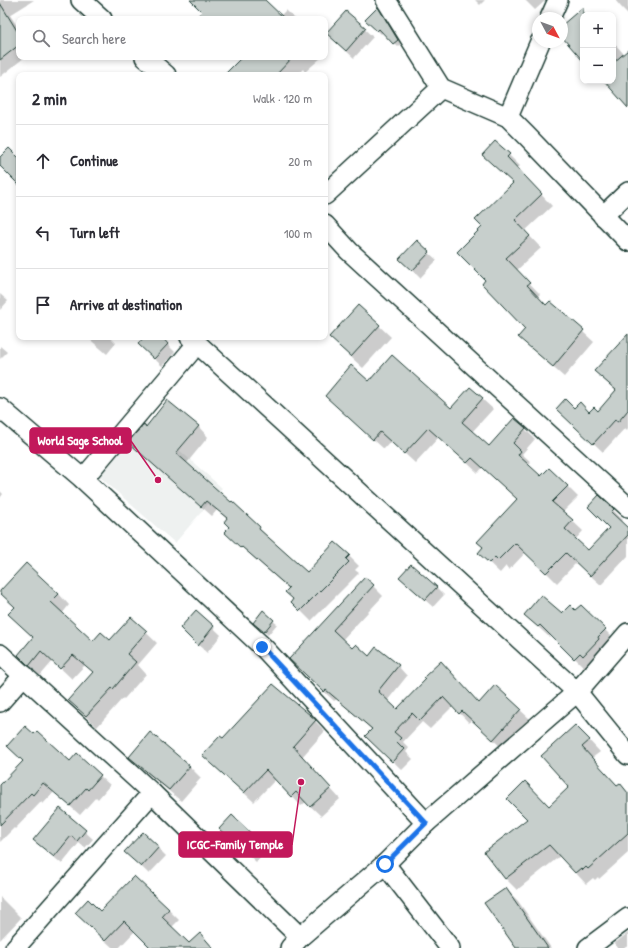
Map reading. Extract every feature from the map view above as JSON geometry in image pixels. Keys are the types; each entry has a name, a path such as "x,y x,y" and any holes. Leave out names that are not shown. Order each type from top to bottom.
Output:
{"street":[{"path":"81,0 99,16"},
{"path":"386,0 441,88 508,117 628,241"},
{"path":"553,12 558,0"},
{"path":"508,117 537,48"},
{"path":"148,60 162,72"},
{"path":"328,192 441,88"},
{"path":"603,216 628,192"},
{"path":"328,228 354,256 628,506"},
{"path":"83,479 194,340 576,692 628,755"},
{"path":"0,408 83,479 262,647 426,823"},
{"path":"0,654 152,793 295,943 385,864 426,823 576,692 628,634"},
{"path":"0,702 24,675"},
{"path":"15,948 152,793"},
{"path":"385,864 450,948"},
{"path":"588,948 628,918"}],"shaded area":[{"path":"142,417 222,488 175,543 94,472"}],"building":[{"path":"190,0 265,0 282,16 197,16 202,12"},
{"path":"0,3 16,29 16,47 0,60"},
{"path":"378,7 398,40 393,44 379,29 377,31 365,20"},
{"path":"583,7 583,12 580,12 580,58 568,44 568,20"},
{"path":"346,11 366,28 346,51 328,35 328,31"},
{"path":"628,50 628,108 607,84 616,84 616,60"},
{"path":"239,60 290,60 279,72 227,72"},
{"path":"495,141 510,154 507,157 542,194 515,220 530,236 506,258 530,283 527,285 546,305 550,301 584,330 553,367 518,337 525,329 482,284 485,280 457,252 482,227 475,220 513,183 482,155"},
{"path":"9,148 16,155 16,182 0,166 0,157"},
{"path":"417,240 430,252 412,271 399,259"},
{"path":"358,305 380,325 351,357 329,337"},
{"path":"628,334 628,410 618,422 615,420 593,444 556,409 565,399 574,408 580,402 589,412 594,407 598,411 616,390 594,371"},
{"path":"141,340 165,340 168,344 154,359 138,344"},
{"path":"392,355 451,408 470,387 483,398 462,422 489,446 514,418 526,428 513,443 521,451 518,455 541,476 549,468 568,486 552,502 573,520 565,529 588,550 609,528 588,507 599,495 614,509 611,512 628,528 628,535 590,576 566,553 546,573 515,543 498,560 495,557 489,563 478,553 483,547 477,542 517,499 472,458 467,463 428,428 404,454 380,432 373,440 325,396 351,365 369,381"},
{"path":"167,400 199,426 176,453 231,502 232,501 260,527 259,529 307,572 335,542 350,555 346,559 349,562 300,611 291,602 293,599 285,592 289,588 224,532 229,527 224,522 227,518 206,501 201,507 128,442 144,424 146,427"},
{"path":"26,563 59,594 51,602 93,641 101,632 110,640 131,617 147,631 127,654 136,662 113,689 112,688 86,716 68,700 93,672 73,655 60,669 41,651 29,666 18,655 33,637 8,614 15,607 0,593 0,591"},
{"path":"411,564 437,587 425,600 399,577"},
{"path":"365,577 374,585 333,630 352,648 356,644 369,656 376,647 399,665 378,691 397,709 426,679 424,677 441,661 479,703 495,685 521,709 493,740 462,711 459,714 443,697 420,721 412,713 394,732 401,738 397,742 404,749 392,762 365,736 372,729 326,690 324,692 289,659"},
{"path":"541,595 562,613 570,605 575,610 581,605 606,629 583,656 580,653 574,659 540,625 538,627 524,615"},
{"path":"196,610 214,626 198,646 180,628"},
{"path":"263,610 274,620 264,632 253,623"},
{"path":"273,684 316,720 293,746 331,788 310,807 296,792 291,797 266,770 244,793 202,755 220,736 223,738"},
{"path":"575,725 590,740 582,747 617,785 620,783 628,793 628,833 588,869 586,867 583,870 581,868 575,873 549,845 505,879 484,852 527,819 507,799 525,781 549,806 569,787 541,756"},
{"path":"25,726 34,734 37,731 70,761 77,753 101,775 88,790 86,788 70,806 43,783 33,795 31,793 0,825 0,785 23,761 7,746"},
{"path":"150,732 190,766 169,790 129,757"},
{"path":"60,808 86,830 77,841 71,836 54,857 33,840"},
{"path":"232,815 260,842 247,855 219,829"},
{"path":"143,832 159,847 141,867 124,852"},
{"path":"134,876 169,909 162,917 189,943 200,933 213,948 151,948 124,921 105,941 75,913 88,899 100,911"},
{"path":"506,888 548,948 516,948 484,903"}],"place":[{"name":"World Sage School","path":"158,480"},
{"name":"ICGC-Family Temple","path":"301,782"}],"route":[{"path":"262,647 426,823 385,864"}]}
